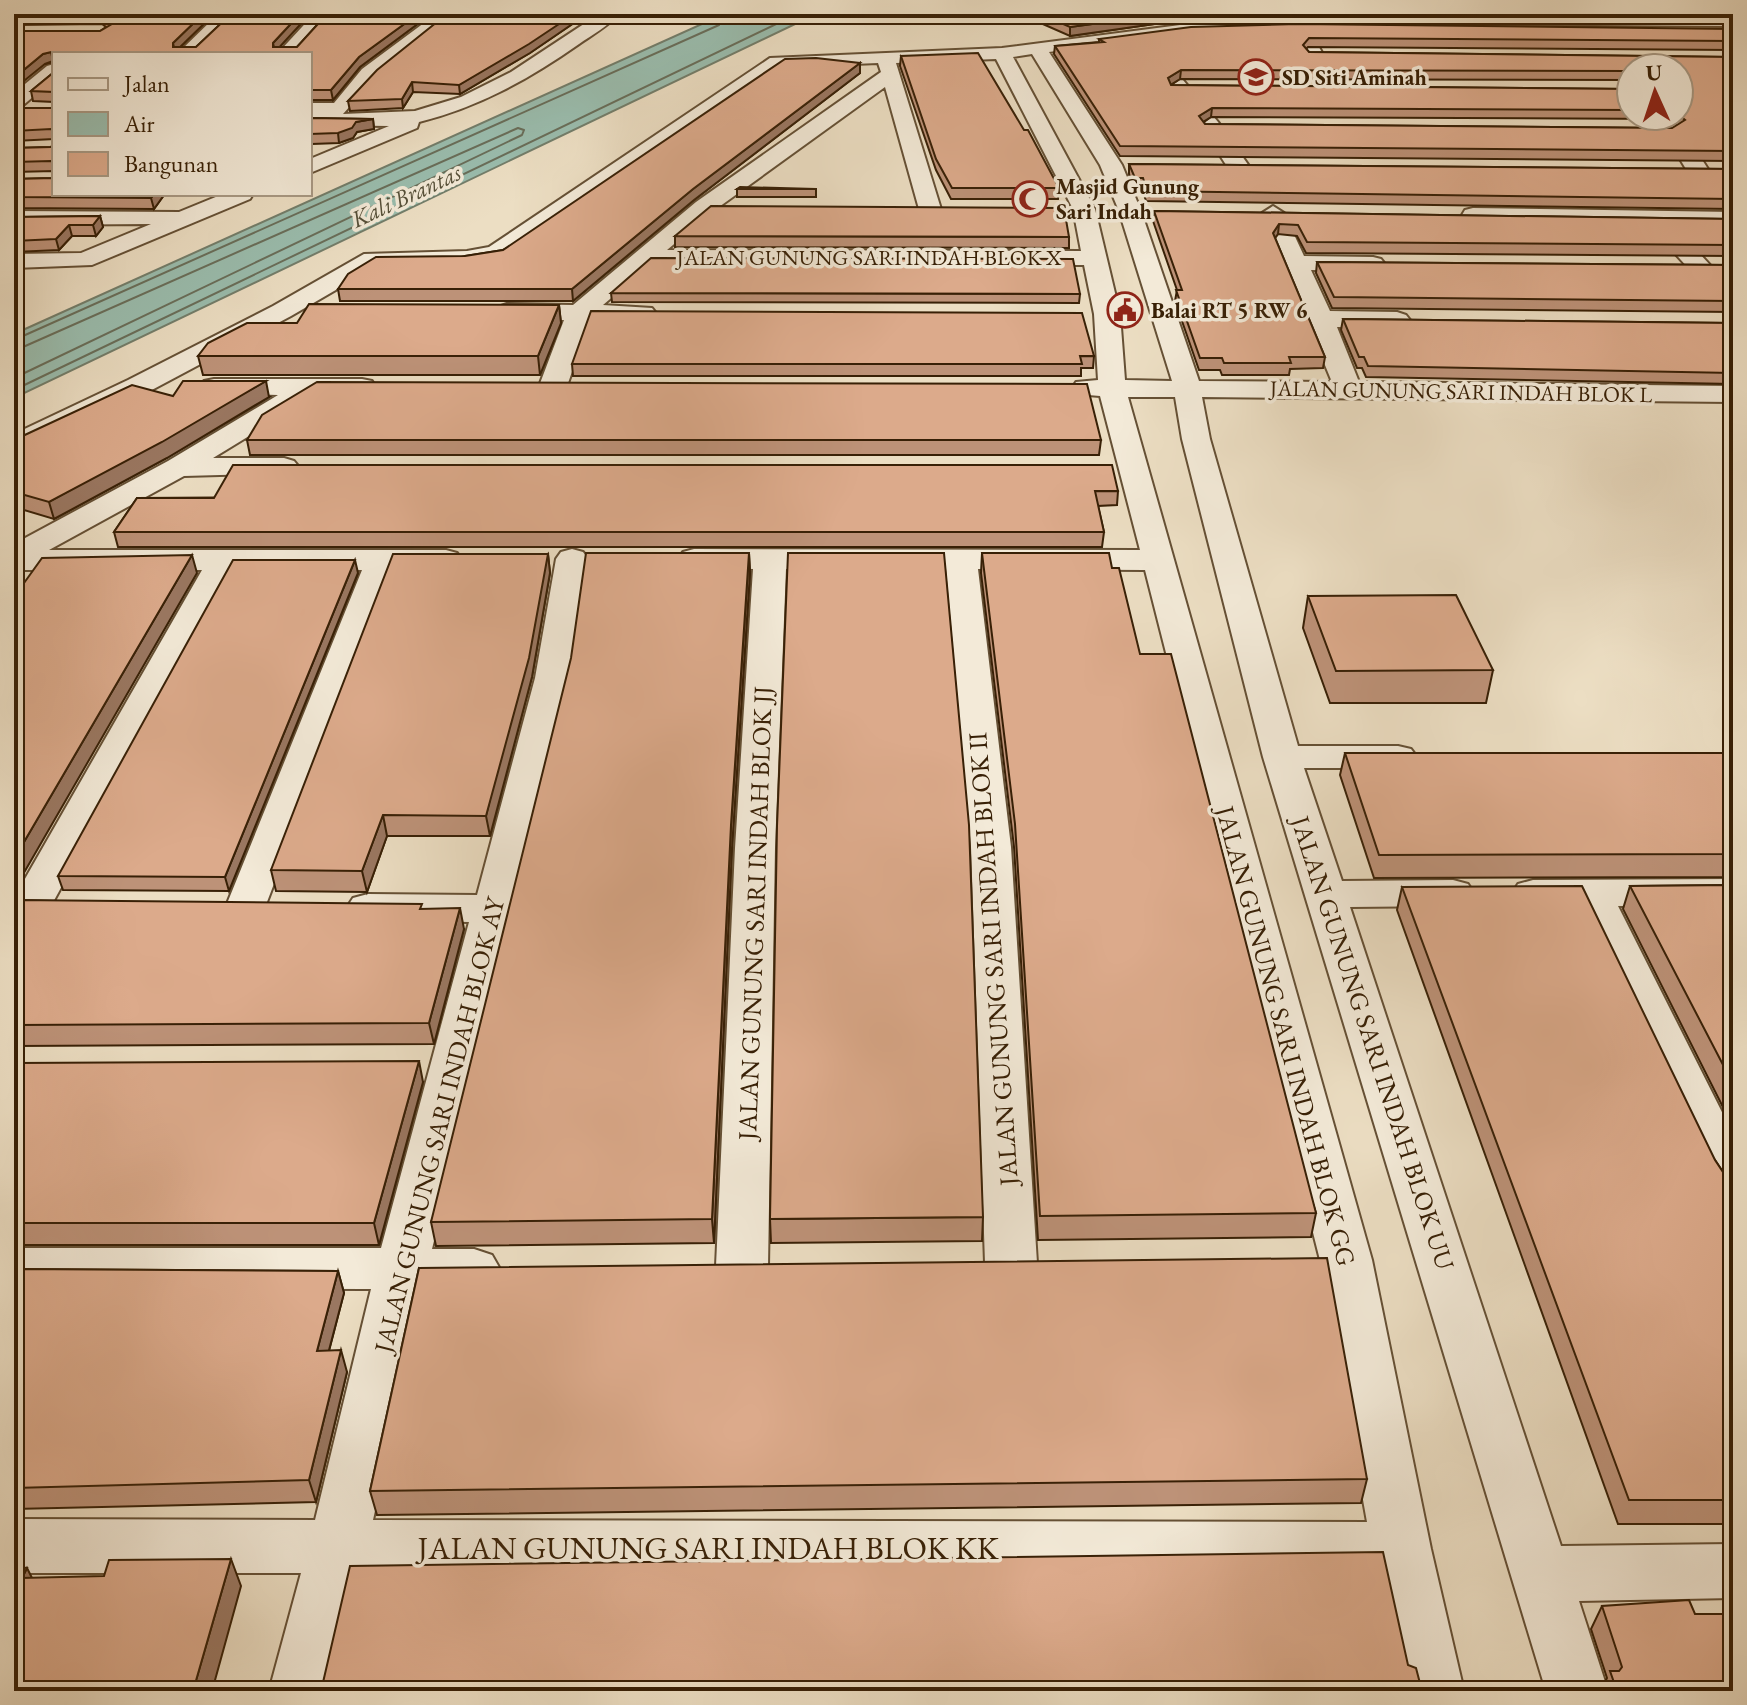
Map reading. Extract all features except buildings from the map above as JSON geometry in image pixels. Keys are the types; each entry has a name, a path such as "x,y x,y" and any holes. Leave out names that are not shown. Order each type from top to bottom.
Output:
{"street":[{"path":"188,52 228,14"},
{"path":"288,52 323,14"},
{"path":"326,115 369,73 447,14"},
{"path":"326,115 414,117 501,86 530,70 610,14"},
{"path":"14,445 138,386 282,311 374,258 467,258 496,253 775,63 783,61 889,66 1136,35 1185,19 1391,16 1672,18 1729,29"},
{"path":"1289,18 1729,29"},
{"path":"1289,18 1322,54 1332,87"},
{"path":"1136,35 1246,166 1207,166"},
{"name":"JALAN GUNUNG SARI INDAH BLOK UU","path":"1038,49 1119,165 1138,212 1189,389 1196,439 1282,757 1577,1691"},
{"name":"JALAN GUNUNG SARI INDAH BLOK GG","path":"1002,53 1084,209 1107,314 1116,467 1158,560 1322,1260 1401,1549 1433,1691"},
{"path":"14,103 37,84 50,63"},
{"path":"553,386 580,312 704,207 889,66"},
{"path":"889,66 938,209 900,208"},
{"path":"14,84 37,84"},
{"path":"1180,88 1211,88"},
{"path":"312,166 405,128 414,117"},
{"path":"1211,126 1243,126"},
{"path":"1669,132 1697,169"},
{"path":"312,146 366,145"},
{"path":"1667,169 1721,170"},
{"path":"14,286 237,196"},
{"path":"1635,198 1710,266 1668,266"},
{"path":"704,207 749,207"},
{"path":"1053,209 1084,209"},
{"path":"1305,213 1266,213 1295,263 1348,388"},
{"path":"1448,215 1733,219"},
{"path":"14,218 187,216"},
{"name":"JALAN GUNUNG SARI INDAH BLOK X","path":"643,257 1094,258"},
{"path":"14,261 84,260"},
{"path":"1295,263 1404,264"},
{"path":"282,311 329,311"},
{"path":"486,312 660,313"},
{"path":"1075,314 1107,314"},
{"path":"1321,319 1416,320"},
{"path":"138,386 388,387"},
{"path":"523,386 585,386"},
{"path":"14,559 312,387"},
{"name":"JALAN GUNUNG SARI INDAH BLOK L","path":"1064,388 1348,388 1733,394"},
{"path":"178,467 317,467"},
{"path":"14,559 222,562 477,559"},
{"name":"JALAN GUNUNG SARI INDAH BLOK AY","path":"300,1691 337,1549 401,1270 433,1064 492,909 553,678 572,559"},
{"path":"663,559 1158,560"},
{"name":"JALAN GUNUNG SARI INDAH BLOK JJ","path":"742,1266 755,848 770,559"},
{"path":"382,560 231,906 492,909"},
{"name":"JALAN GUNUNG SARI INDAH BLOK II","path":"961,561 991,847 1011,1263"},
{"path":"22,906 222,562"},
{"path":"1282,757 1438,757"},
{"path":"1591,892 1733,1183"},
{"path":"1327,894 1733,892"},
{"path":"22,906 76,906"},
{"path":"14,1268 525,1268"},
{"name":"JALAN GUNUNG SARI INDAH BLOK KK","path":"14,1546 1401,1549"},
{"path":"1541,1574 1733,1571"}],"water":[{"name":"Kali Brantas","path":"724,14 816,14 14,398 14,334"}],"place":[{"name":"SD Siti Aminah","path":"1256,77"},
{"name":"Masjid Gunung Sari Indah","path":"1030,199"},
{"name":"Balai RT 5 RW 6","path":"1125,310"}]}
